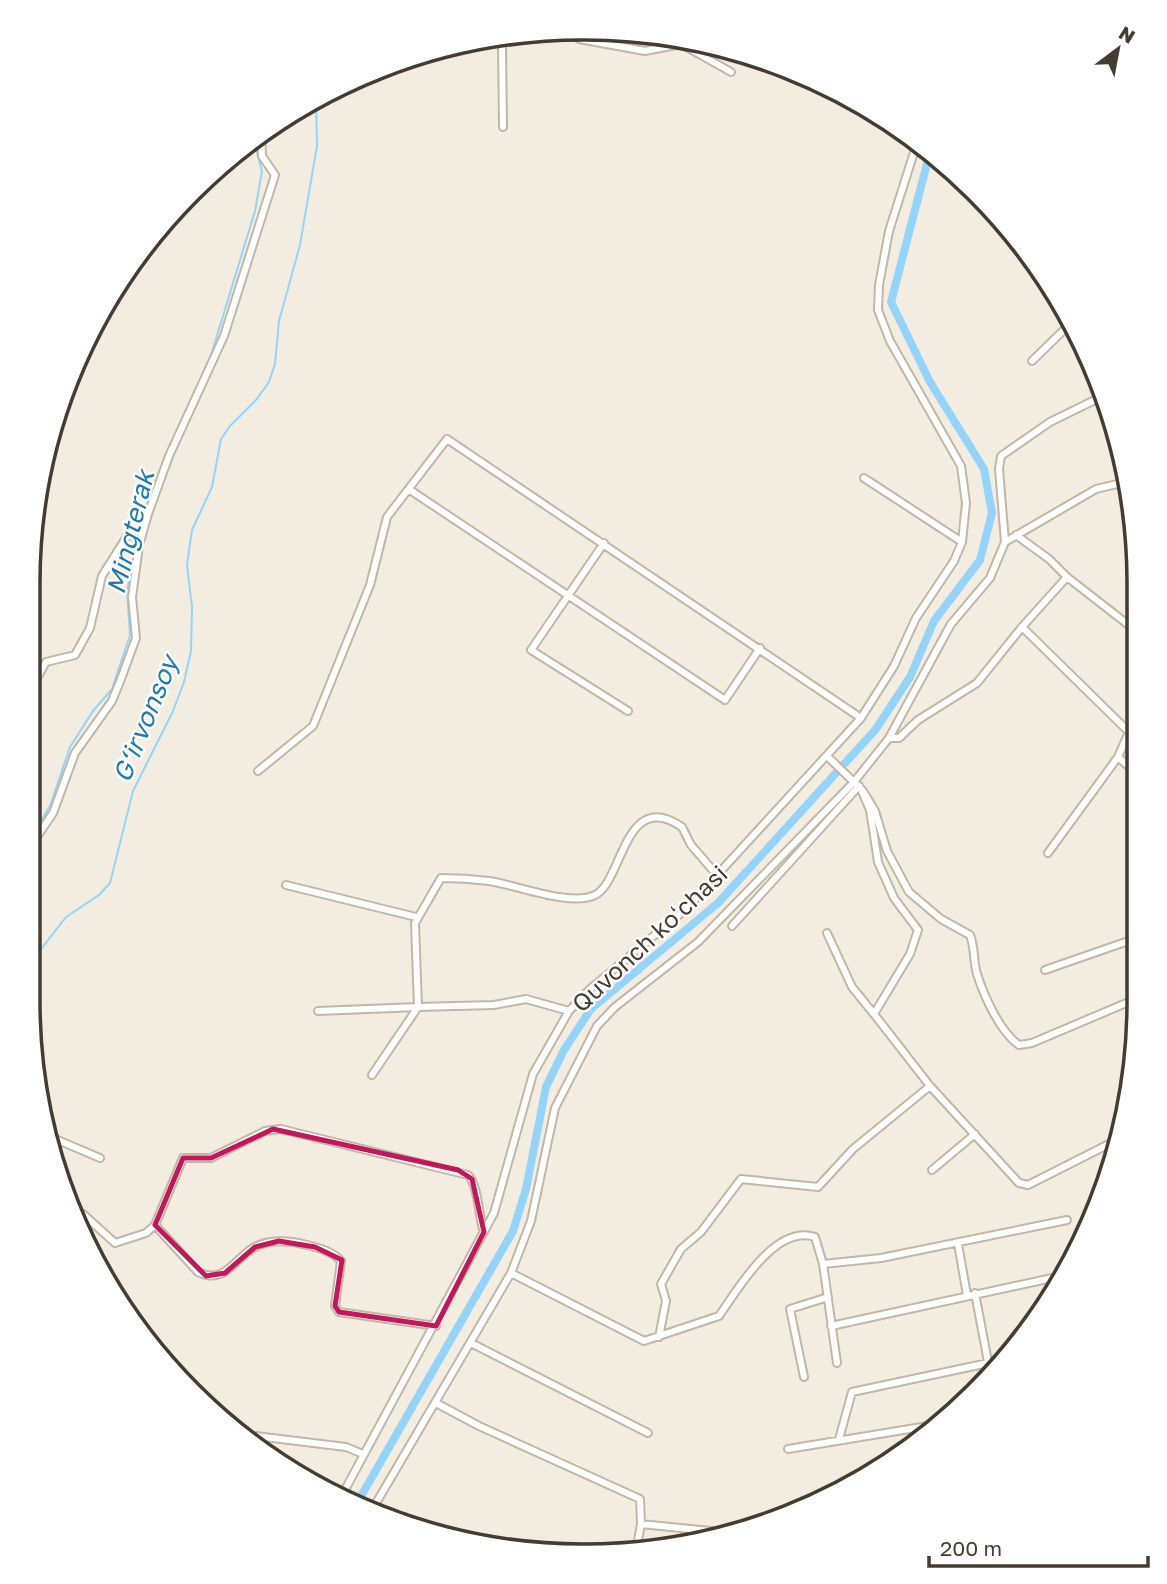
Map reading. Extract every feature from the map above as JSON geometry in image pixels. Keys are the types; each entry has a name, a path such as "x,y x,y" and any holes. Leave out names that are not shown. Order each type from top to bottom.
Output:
{"street":[{"path":"585,40 645,51 666,47"},
{"path":"502,47 503,127"},
{"path":"697,53 731,72"},
{"path":"40,833 54,813 75,753 112,701 136,638 132,597 139,546 148,514 169,456 224,336 275,175 261,156 261,147"},
{"name":"Quvonch koʻchasi","path":"345,1489 436,1326 494,1213 533,1074 569,1011 590,989 643,948 686,908 860,718 889,675 916,618 954,561 962,542 966,503 961,466 890,341 878,310 879,285 889,231 915,153"},
{"path":"1032,361 1064,330"},
{"path":"732,926 858,786 889,738 951,624 990,578 1005,542 999,469 1001,456 1050,422 1095,400"},
{"path":"258,771 313,726 370,585 387,517 447,439 860,718"},
{"path":"864,478 962,542"},
{"path":"1005,542 1096,489 1117,484"},
{"path":"410,490 726,700 760,648"},
{"path":"40,673 46,662 75,655 94,614 102,576 136,522 148,514"},
{"path":"1016,535 1049,558 1068,577 1127,624"},
{"path":"604,543 531,650 628,711"},
{"path":"889,738 900,738 918,720 966,692 1068,577"},
{"path":"1022,627 1127,730"},
{"path":"1048,853 1118,757 1127,737"},
{"path":"827,756 858,786 875,811 887,851 909,892 941,919 970,935 977,973 988,1000 1012,1040 1020,1045 1032,1043 1127,1003"},
{"path":"1118,757 1127,765"},
{"path":"858,786 870,810 873,844 878,862 894,898 918,930 910,954 874,1014"},
{"path":"377,1502 511,1273 531,1221 555,1108 597,1026 615,1007 698,942 858,786"},
{"path":"372,1075 418,1007 416,917 440,878 491,881 573,899 593,897 605,886 632,832 647,821 659,819 682,827 691,845 717,875"},
{"path":"286,885 416,917"},
{"path":"827,933 852,986 930,1086 1019,1183 1028,1185 1107,1145"},
{"path":"1045,970 1127,941"},
{"path":"318,1011 494,1005 526,999 569,1011"},
{"path":"659,1337 666,1301 661,1284 673,1260 701,1233 741,1179 818,1187 853,1149 930,1086"},
{"path":"85,1216 116,1243 146,1233 155,1224 183,1158 211,1158 265,1131 281,1129 468,1174 472,1179 478,1214 485,1232"},
{"path":"932,1170 975,1134"},
{"path":"59,1140 100,1158"},
{"path":"823,1264 881,1258 1067,1220"},
{"path":"155,1224 198,1272 206,1276 225,1273 255,1247 264,1244 279,1241 315,1247 341,1261 334,1306 339,1312 436,1326"},
{"path":"511,1273 644,1341 719,1316 736,1287 786,1239 804,1233 815,1237 823,1264 837,1363"},
{"path":"839,1439 852,1392 988,1362 958,1244"},
{"path":"831,1326 1050,1278"},
{"path":"804,1377 790,1309 828,1297"},
{"path":"471,1343 648,1433"},
{"path":"436,1403 640,1499 638,1541"},
{"path":"788,1449 919,1427"},
{"path":"259,1436 346,1447 363,1454"},
{"path":"640,1524 701,1530"}],"highlighted area":[{"path":"273,1129 458,1170 472,1179 484,1232 436,1326 339,1312 335,1306 342,1260 315,1247 279,1241 255,1247 225,1273 206,1276 155,1225 183,1158 211,1158"}],"waterway":[{"name":"G‘irvonsoy","path":"40,951 66,917 99,895 110,883 133,791 173,711 184,682 191,651 192,607 187,565 192,530 212,487 221,439 269,382 275,364 279,321 300,245 317,146 316,111"},
{"name":"Mingterak","path":"209,362 255,211 262,171 256,151"},
{"path":"361,1496 513,1231 526,1189 546,1087 564,1050 591,1009 718,903 876,729 910,677 934,621 980,560 992,513 984,469 930,382 891,302 927,163"},
{"name":"Mingterak","path":"152,494 156,483"},
{"name":"Mingterak","path":"40,822 50,806 70,747 93,711 112,689 130,635 127,591 134,557"}]}
